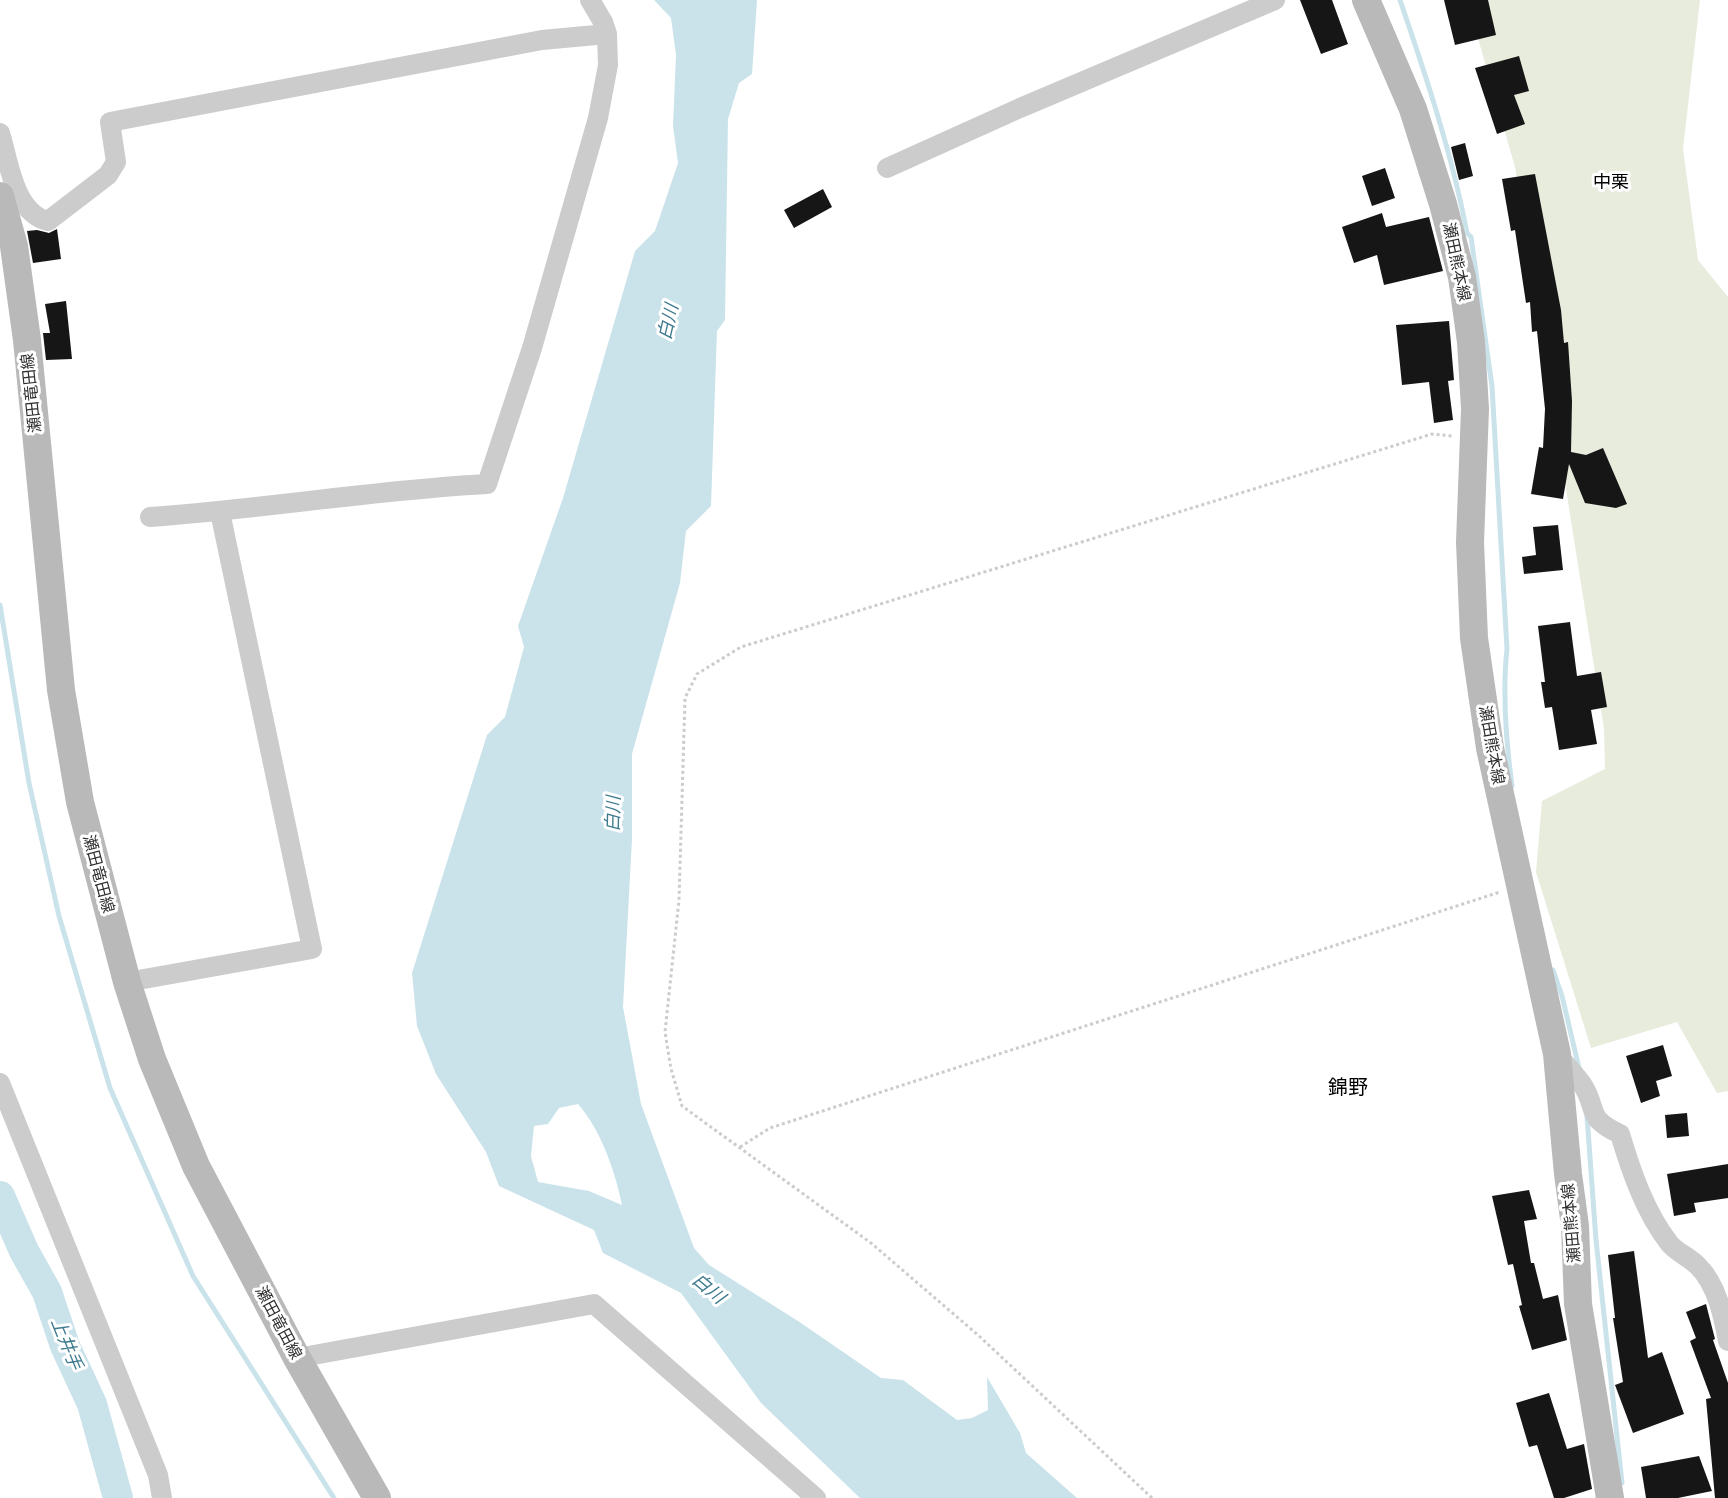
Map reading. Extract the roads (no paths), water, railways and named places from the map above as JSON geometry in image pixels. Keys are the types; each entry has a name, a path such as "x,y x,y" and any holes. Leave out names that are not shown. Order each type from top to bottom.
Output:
{"main road":[{"name":"瀬田熊本線","path":"1366,0 1413,109 1443,204 1462,277 1471,342 1474,438 1470,542 1474,639 1490,748 1557,1054 1575,1226 1578,1304 1610,1498"},
{"name":"瀬田竜田線","path":"0,196 32,385 61,690 80,802 127,982 152,1059 196,1166 297,1358 377,1498"}],"street":[{"path":"150,517 220,512 431,487 487,484 532,348 598,118 608,65 607,34 590,0"},
{"path":"887,168 1020,108 1275,0"},
{"path":"0,133 22,203 37,218 48,221 108,175 116,162 110,123 542,40 607,34"},
{"path":"127,982 312,949 220,512"},
{"path":"1557,1054 1583,1086 1592,1114 1603,1126 1620,1134 1648,1209 1670,1244 1699,1267 1720,1303 1728,1341"},
{"path":"0,1083 158,1475 162,1498"},
{"path":"297,1358 594,1304 816,1498"}],"water":[{"name":"白川","path":"654,0 757,0 752,74 739,83 728,119 725,320 717,331 711,506 686,531 680,583 632,754 632,839 623,1007 641,1104 694,1248 709,1265 798,1321 881,1378 903,1380 957,1420 972,1418 988,1410 987,1377 1020,1433 1026,1453 1077,1498 860,1498 761,1403 681,1293 603,1253 594,1230 499,1186 486,1152 436,1074 417,1026 412,973 487,735 505,717 524,647 518,626 563,498 635,251 655,231 678,163 673,126 676,55 671,18","holes":["578,1104 586,1114 606,1152 622,1205 589,1191 538,1182 531,1156 534,1126 548,1124 559,1108"]}],"waterway":[{"path":"1400,0 1438,115 1467,233 1471,237 1492,386 1507,649 1505,718 1512,786"},
{"path":"0,605 29,783 59,916 110,1088 193,1276 334,1498"},
{"path":"1553,970 1562,996 1579,1068"},
{"path":"1587,1116 1596,1240 1622,1483"},
{"name":"上井手","path":"0,1196 24,1251 47,1292 65,1346 92,1404 118,1498"}],"district":[{"name":"中栗","path":"1611,183"},
{"name":"錦野","path":"1348,1088"}]}
